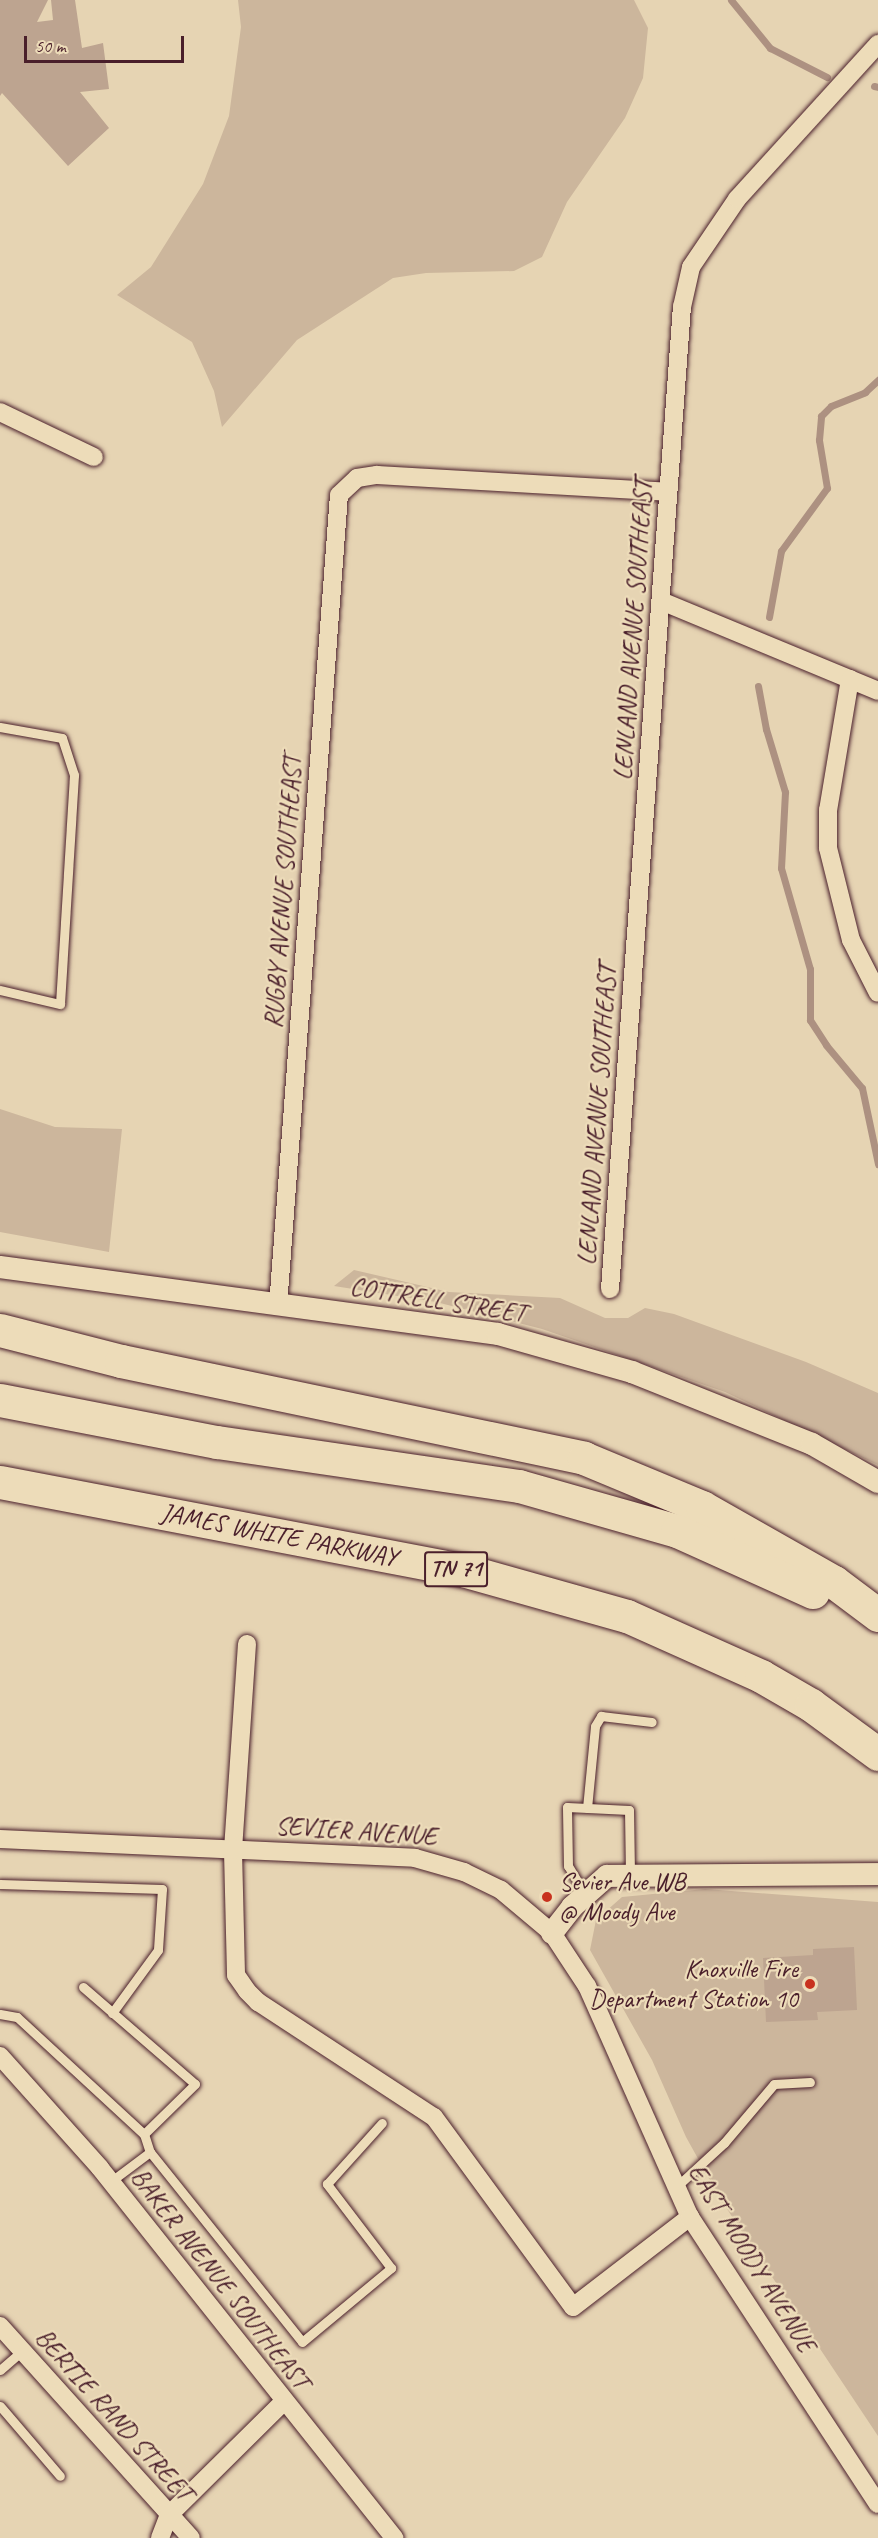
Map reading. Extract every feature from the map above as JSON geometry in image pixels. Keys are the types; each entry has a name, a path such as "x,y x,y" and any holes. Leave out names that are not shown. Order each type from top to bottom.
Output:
{"highway":[{"path":"0,1330 121,1361 584,1458 702,1507 834,1582 878,1616"},
{"path":"0,1400 217,1442 519,1486 677,1531 845,1606 878,1627"},
{"name":"JAMES WHITE PARKWAY","path":"0,1482 464,1570 627,1616 761,1676 811,1705 878,1754"}],"street":[{"name":"LENLAND AVENUE SOUTHEAST","path":"610,1289 682,307 691,267 736,199 878,44"},
{"path":"0,412 94,458"},
{"name":"RUGBY AVENUE SOUTHEAST","path":"278,1306 339,495 347,484 357,478 377,475 668,492"},
{"path":"661,602 878,691"},
{"path":"850,679 828,810 828,848 851,940 878,993"},
{"name":"COTTRELL STREET","path":"0,1267 498,1334 632,1372 812,1444 878,1482"},
{"path":"247,1644 233,1851 236,1974 247,1990 258,2002 434,2117 573,2307 690,2217"},
{"name":"SEVIER AVENUE","path":"0,1839 415,1858 444,1865 501,1890 552,1933"},
{"path":"552,1933 586,1895 607,1876 878,1874"},
{"name":"EAST MOODY AVENUE","path":"552,1933 587,1986 675,2188 690,2217 878,2504"},
{"name":"BAKER AVENUE SOUTHEAST","path":"0,2056 110,2182 394,2538"},
{"name":"BERTIE RAND STREET","path":"0,2326 190,2538"},
{"path":"160,2538 169,2515 284,2401"}],"lane":[{"path":"0,727 63,738 74,775 60,1004 0,990"},
{"path":"587,1808 595,1726 602,1716 652,1722"},
{"path":"586,1895 568,1866 567,1807 629,1810 630,1876"},
{"path":"0,1884 162,1889 158,1950 112,2013"},
{"path":"82,1987 195,2084 144,2134"},
{"path":"0,2014 17,2017 144,2134 150,2152 302,2342 391,2268 327,2184 382,2123"},
{"path":"675,2188 724,2144 774,2084 810,2082"},
{"path":"110,2182 150,2152"},
{"path":"0,2370 23,2350"},
{"path":"0,2406 60,2476"}],"shaded area":[{"path":"238,0 634,0 648,28 643,78 625,118 567,202 542,257 514,271 426,273 393,278 297,340 222,427 214,391 192,342 117,295 151,267 203,184 229,116 241,27"},
{"path":"0,1109 55,1127 122,1129 109,1252 0,1232"},
{"path":"354,1270 449,1292 560,1298 605,1318 628,1318 645,1308 674,1314 806,1362 878,1393 878,1465 725,1392 542,1329 436,1302 334,1286"},
{"path":"705,1889 878,1902 878,2436 721,2200 686,2137 652,2060 590,1950 596,1920 622,1897"}],"building":[{"path":"0,0 48,0 37,22 53,20 51,0 75,0 82,48 103,43 109,89 80,92 109,128 68,166 2,93 0,96"},
{"name":"Knoxville Fire Department Station 10","path":"854,1947 857,2010 817,2012 818,2020 766,2022 763,1958 813,1955 813,1949"}],"waterway":[{"path":"731,0 770,48 827,77"},
{"path":"874,86 878,87"},
{"path":"769,617 781,551 827,488 819,440 821,416 831,406 865,392 878,380"},
{"path":"758,686 766,729 785,792 781,868 810,969 810,1020 826,1045 862,1088 878,1164"}],"place":[{"name":"Sevier Ave WB @ Moody Ave","path":"547,1897"},
{"name":"Knoxville Fire Department Station 10","path":"810,1984"}]}
